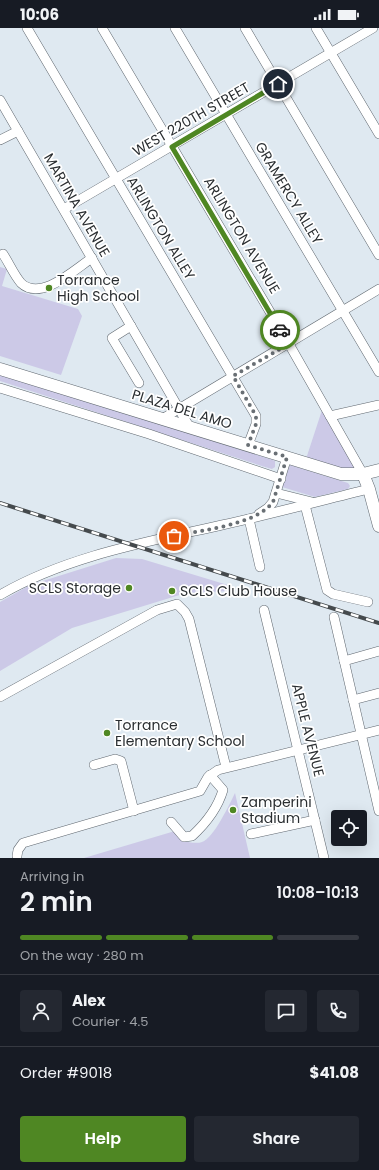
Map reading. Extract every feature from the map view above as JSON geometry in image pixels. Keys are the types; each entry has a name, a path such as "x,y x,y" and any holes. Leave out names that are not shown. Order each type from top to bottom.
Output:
{"main road":[{"name":"PLAZA DEL AMO","path":"0,369 341,474 363,474 379,470"},
{"name":"ARLINGTON AVENUE","path":"363,474 374,487 379,526"}],"street":[{"name":"ARLINGTON ALLEY","path":"27,28 256,416 256,424 248,445"},
{"name":"ARLINGTON AVENUE","path":"102,28 289,344 363,474"},
{"name":"GRAMERCY ALLEY","path":"175,28 379,372"},
{"path":"245,28 379,255"},
{"path":"316,28 379,134"},
{"name":"WEST 220TH STREET","path":"64,209 373,28"},
{"name":"MARTINA AVENUE","path":"0,100 190,428"},
{"path":"0,140 18,131"},
{"path":"3,254 22,284 34,288 51,286 92,258"},
{"path":"162,419 379,289"},
{"path":"131,326 112,338 139,383"},
{"path":"0,388 149,434 281,479"},
{"path":"330,416 379,405"},
{"path":"246,520 268,508 276,493 287,457"},
{"path":"0,595 34,577 64,566 133,545 246,520 374,487"},
{"path":"276,493 310,504"},
{"path":"310,504 327,590 333,594 368,602"},
{"path":"246,520 260,567"},
{"path":"0,697 158,610 176,604 185,612 189,619 226,767"},
{"name":"APPLE AVENUE","path":"264,610 324,858"},
{"path":"334,617 379,811"},
{"path":"344,661 379,651"},
{"path":"353,700 379,693"},
{"path":"17,856 18,850 23,843 200,791 210,775 226,767 379,730"},
{"path":"94,765 115,759 121,761 134,810"},
{"path":"171,822 184,836 192,836 204,824 220,800 222,790 210,775"},
{"path":"251,834 315,820"}],"shaded area":[{"path":"0,267 7,269 2,286 78,309 82,316 61,375 0,356"},
{"path":"0,374 270,459 275,461 275,467 272,469 265,467 0,381"},
{"path":"323,407 361,473 305,462"},
{"path":"290,465 348,483 350,486 348,489 315,497 282,487"},
{"path":"116,558 142,559 231,586 230,591 186,593 72,628 0,671 0,602 30,585"},
{"name":"Zamperini Stadium","path":"235,793 250,858 84,858 175,831 183,841 200,843 207,839 216,828"}],"railway":[{"path":"0,503 379,623"}],"way so far":[{"path":"174,536 243,521 268,508 273,502 287,457 248,445 257,420 233,376 289,344 280,330"}],"place":[{"name":"Torrance High School","path":"49,288"},
{"name":"SCLS Storage","path":"129,588"},
{"name":"SCLS Club House","path":"172,591"},
{"name":"Torrance Elementary School","path":"107,733"},
{"name":"Zamperini Stadium","path":"233,810"}],"route":[{"path":"278,84 172,147 280,330"}]}
